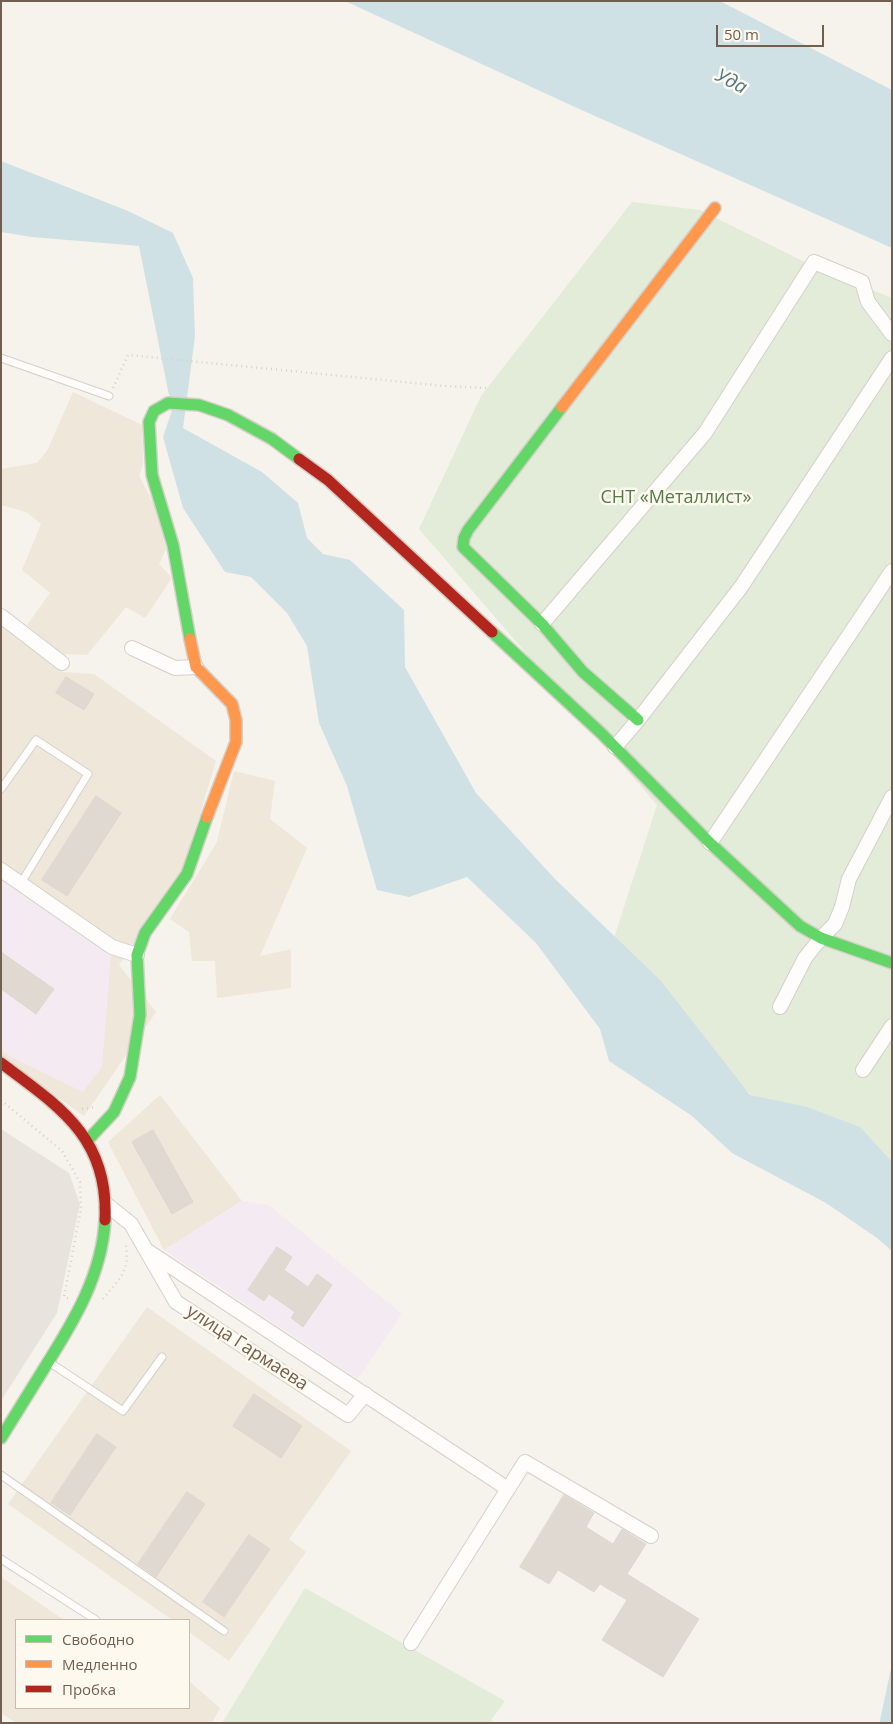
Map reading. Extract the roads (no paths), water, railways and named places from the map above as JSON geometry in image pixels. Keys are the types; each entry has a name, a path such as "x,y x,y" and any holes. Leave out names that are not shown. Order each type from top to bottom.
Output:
{"street":[{"path":"638,720 583,672 542,624 463,547 464,538 468,530 715,208"},
{"path":"542,624 705,433 814,262 862,282 868,302 892,334"},
{"path":"615,747 741,587 892,358"},
{"path":"87,1141 114,1112 130,1077 138,1037 140,1015 137,955 145,933 187,874 236,742 236,720 232,704 196,667 173,545 152,475 149,422 154,411 168,403 199,405 228,415 272,439 328,480 615,747 710,843 800,926 821,938 892,963"},
{"path":"710,843 892,571"},
{"path":"1,616 62,663"},
{"path":"132,648 175,668 196,667"},
{"path":"780,1007 805,958 835,924 842,907 849,879 892,797"},
{"path":"1,870 112,947 137,955"},
{"path":"863,1070 892,1026"},
{"path":"1,1063 64,1112 87,1141 99,1167 106,1204 105,1227 100,1254 92,1282 77,1316 1,1438"},
{"name":"улица Гармаева","path":"106,1204 131,1224 176,1302 348,1415 365,1394"},
{"path":"146,1250 508,1489"},
{"path":"412,1643 525,1462 651,1536"}],"lane":[{"path":"3,358 109,396"},
{"path":"1,790 36,740 88,774 21,883"},
{"path":"48,1362 123,1411 162,1356"},
{"path":"1,1475 224,1631"},
{"path":"1,1559 94,1619"}],"water":[{"name":"Уда","path":"345,1 720,1 892,90 892,248 577,108"},
{"path":"1,161 128,211 173,233 193,278 195,336 183,428 262,472 298,503 307,538 323,554 350,560 404,610 405,667 476,793 555,879 661,981 750,1095 807,1107 860,1127 892,1162 892,1251 877,1238 826,1203 732,1153 692,1116 609,1061 600,1029 536,943 467,877 409,897 377,890 347,786 319,723 307,646 287,613 251,577 225,572 183,508 163,437 172,410 139,246 32,237 1,232"},
{"path":"892,1664 892,1723 880,1723 880,1720"}],"park label":[{"name":"СНТ «Металлист»","path":"676,498"}]}
